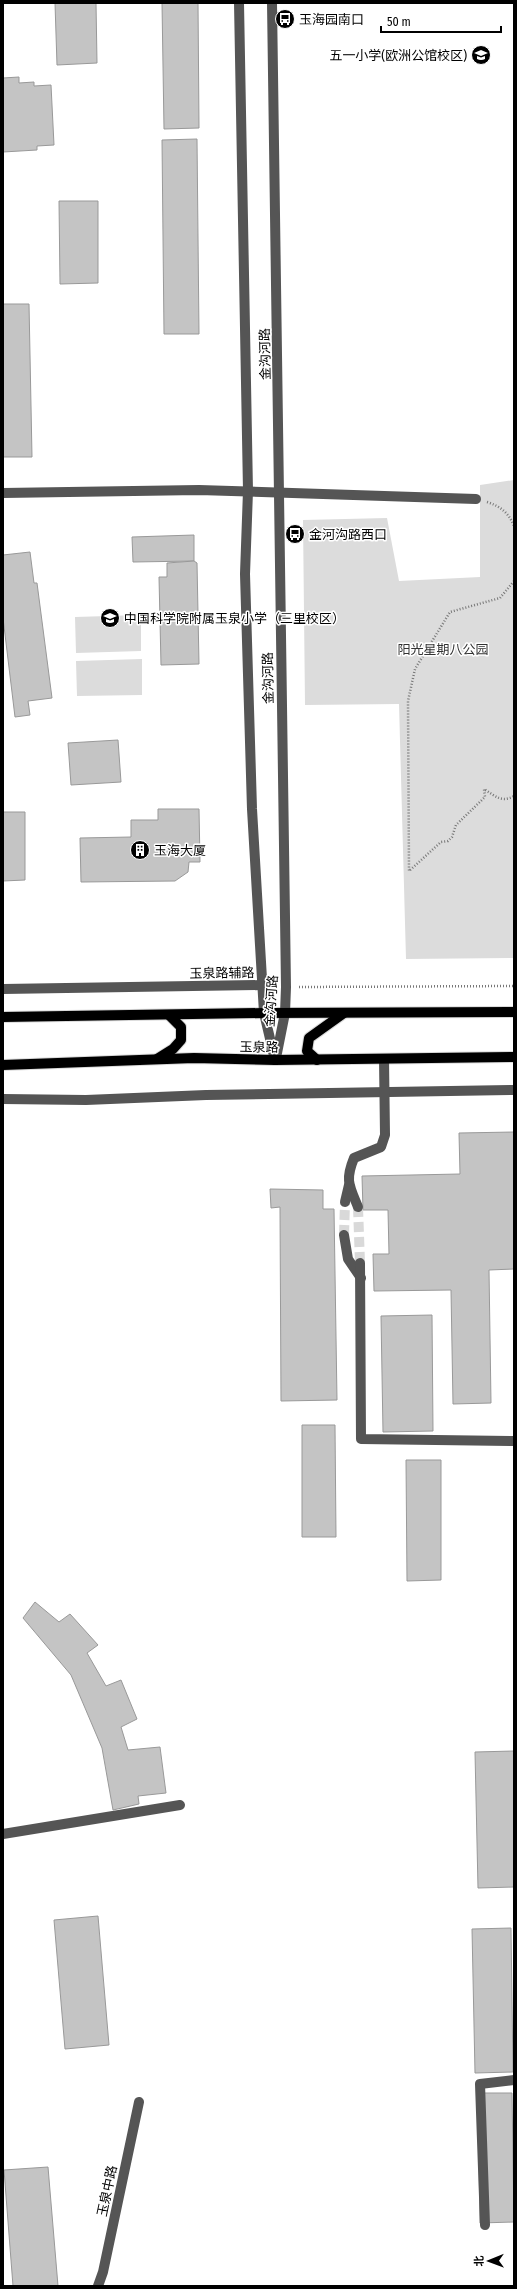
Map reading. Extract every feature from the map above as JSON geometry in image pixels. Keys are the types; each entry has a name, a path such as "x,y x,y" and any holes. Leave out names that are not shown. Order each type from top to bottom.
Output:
{"main road":[{"path":"3,1017 264,1013 514,1012"},
{"path":"317,1060 307,1051 309,1038 344,1013"},
{"path":"155,1060 173,1049 181,1040 181,1027 169,1015"},
{"name":"玉泉路","path":"3,1065 194,1058 317,1060 514,1057"}],"street":[{"name":"金沟河路","path":"238,3 248,491 245,574 252,802 264,1013 275,1060"},
{"name":"金沟河路","path":"272,3 286,987 286,1013 275,1060"},
{"path":"3,493 199,490 476,499"},
{"name":"玉泉路辅路","path":"3,989 263,985"},
{"path":"358,1207 349,1185 348,1174 354,1158 381,1147 385,1135 384,1059"},
{"path":"3,1100 86,1100 514,1090"},
{"path":"345,1202 349,1185"},
{"path":"344,1236 348,1259 361,1278"},
{"path":"360,1263 361,1439 514,1441"},
{"path":"3,1834 180,1804"},
{"path":"485,2225 480,2084 514,2080"},
{"name":"玉泉中路","path":"98,2286 103,2272 139,2102"}],"path":[{"path":"476,499 498,505 514,521"},
{"path":"511,518 514,526"},
{"path":"514,581 500,598 450,612 415,669 408,701 409,870 441,842 448,841 452,837 456,825 485,797 484,789 498,799 508,800 514,796"},
{"path":"286,987 514,986"}],"green space":[{"name":"阳光星期八公园","path":"514,480 514,958 406,959 399,704 305,705 303,520 387,518 399,581 480,577 480,485"},
{"path":"141,615 141,651 76,653 75,617"},
{"path":"142,659 142,695 77,696 76,661"}],"building":[{"path":"55,3 96,3 97,63 57,65"},
{"path":"162,3 198,3 199,128 164,129"},
{"path":"19,77 19,83 34,82 34,86 51,85 54,145 37,146 37,150 3,152 3,78"},
{"path":"197,139 199,334 164,334 162,140"},
{"path":"59,201 98,201 98,283 60,284"},
{"path":"3,304 29,304 32,457 3,457"},
{"path":"194,535 194,561 133,562 132,537"},
{"path":"30,552 34,583 37,583 52,698 28,701 30,715 15,717 3,618 3,555"},
{"path":"194,561 197,563 199,664 161,665 159,577 167,577 167,563"},
{"path":"118,740 121,782 71,785 68,743"},
{"name":"玉海大厦","path":"158,809 199,809 200,862 189,862 188,872 175,881 81,882 80,838 131,837 131,820 158,820"},
{"path":"3,812 25,812 25,880 3,881"},
{"path":"514,1132 514,1269 489,1270 491,1403 453,1404 451,1290 374,1291 373,1254 389,1254 388,1210 363,1210 362,1176 460,1174 459,1133"},
{"path":"270,1189 323,1190 323,1209 334,1209 337,1400 281,1401 280,1207 271,1208"},
{"path":"432,1315 433,1431 383,1432 381,1316"},
{"path":"302,1425 335,1425 336,1537 302,1537"},
{"path":"406,1460 441,1460 441,1580 407,1581"},
{"path":"35,1602 59,1622 70,1614 98,1645 87,1653 106,1686 121,1680 137,1719 121,1727 128,1750 160,1747 166,1793 138,1796 139,1804 113,1810 102,1748 71,1675 23,1618"},
{"path":"514,1751 514,1887 478,1888 475,1752"},
{"path":"98,1916 109,2045 65,2049 54,1920"},
{"path":"511,1928 513,2072 475,2073 472,1929"},
{"path":"478,2093 512,2093 514,2222 480,2223"},
{"path":"48,2167 58,2286 13,2286 4,2170"}],"tunnel":[{"path":"344,1235 345,1202"},
{"path":"358,1207 360,1263"}],"place":[{"name":"玉海园南口","path":"285,19"},
{"name":"五一小学(欧洲公馆校区)","path":"481,55"},
{"name":"金河沟路西口","path":"295,534"},
{"name":"中国科学院附属玉泉小学（三里校区）","path":"110,618"},
{"name":"玉海大厦","path":"140,850"}]}
